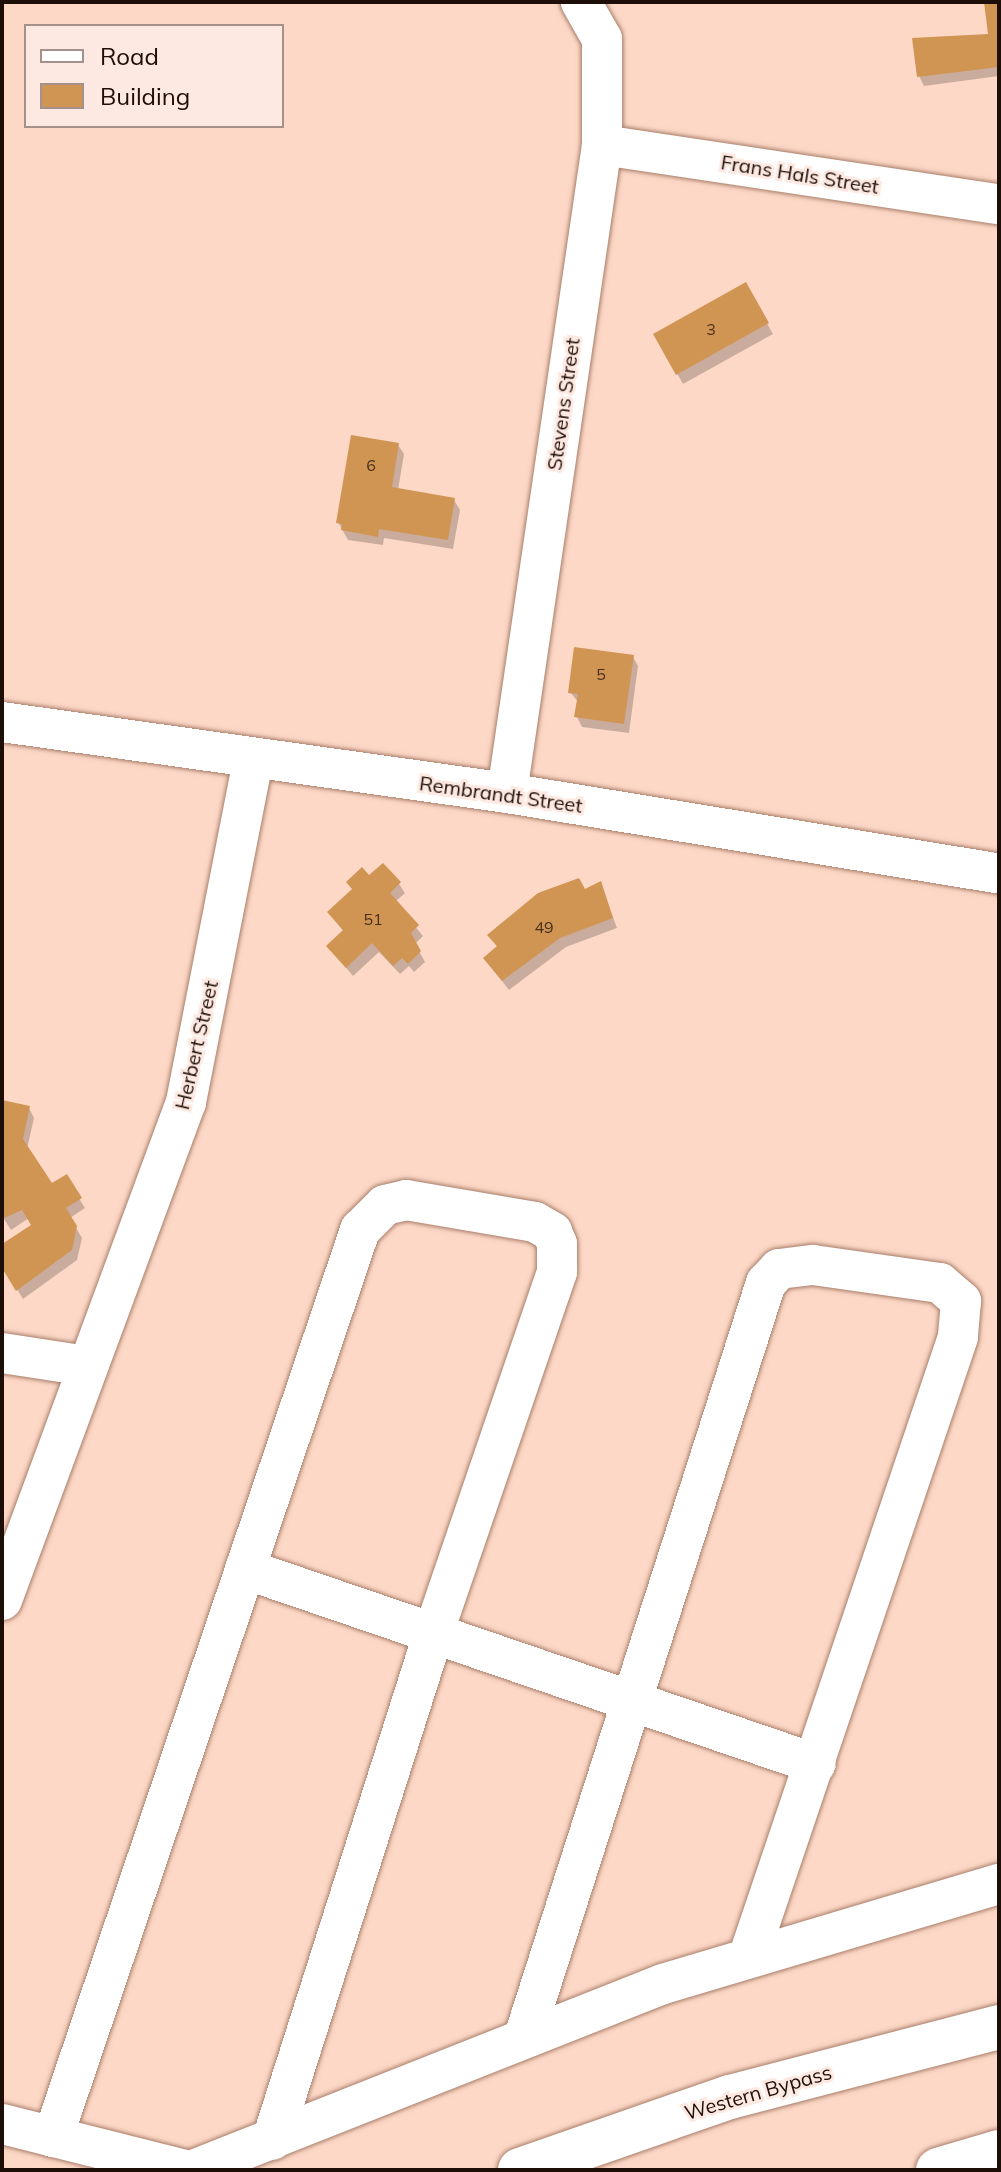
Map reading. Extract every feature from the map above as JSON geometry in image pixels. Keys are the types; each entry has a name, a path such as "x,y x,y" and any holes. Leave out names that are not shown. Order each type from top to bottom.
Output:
{"highway":[{"name":"Western Bypass","path":"520,2170 730,2097 999,2027"},
{"path":"938,2170 999,2152"}],"street":[{"name":"Stevens Street","path":"507,793 602,145 605,63 587,8"},
{"name":"Frans Hals Street","path":"602,145 999,204"},
{"name":"Rembrandt Street","path":"2,722 253,760 507,793 999,874"},
{"name":"Herbert Street","path":"2,1600 186,1102 253,760"},
{"path":"53,2137 352,1248 371,1214 406,1200 535,1222 552,1232 557,1244 557,1272 434,1632 272,2140"},
{"path":"524,2037 628,1699 766,1283 779,1269 813,1265 940,1283 961,1301 958,1337 749,1955"},
{"path":"2,1353 87,1366"},
{"path":"245,1569 816,1764"},
{"path":"193,2170 524,2037 749,1955 999,1884"},
{"path":"2,2124 185,2170"}],"building":[{"path":"984,2 999,2 999,67 917,77 912,38 988,34"},
{"path":"746,282 769,323 676,375 653,334"},
{"path":"351,435 399,443 392,487 455,498 448,540 379,529 378,537 341,530 342,524 336,523"},
{"path":"574,647 634,655 624,724 574,717 578,694 568,693"},
{"path":"383,863 401,882 390,893 419,925 411,933 421,951 408,964 402,958 393,966 372,943 346,968 326,946 343,930 327,912 352,889 346,882 362,867 369,875"},
{"path":"579,878 585,889 601,881 613,918 560,938 502,981 483,958 497,946 487,935 538,893"},
{"path":"2,1100 30,1106 23,1139 52,1183 67,1174 82,1198 66,1208 77,1226 72,1250 16,1291 2,1268 2,1244 31,1225 22,1210 2,1219"}]}
